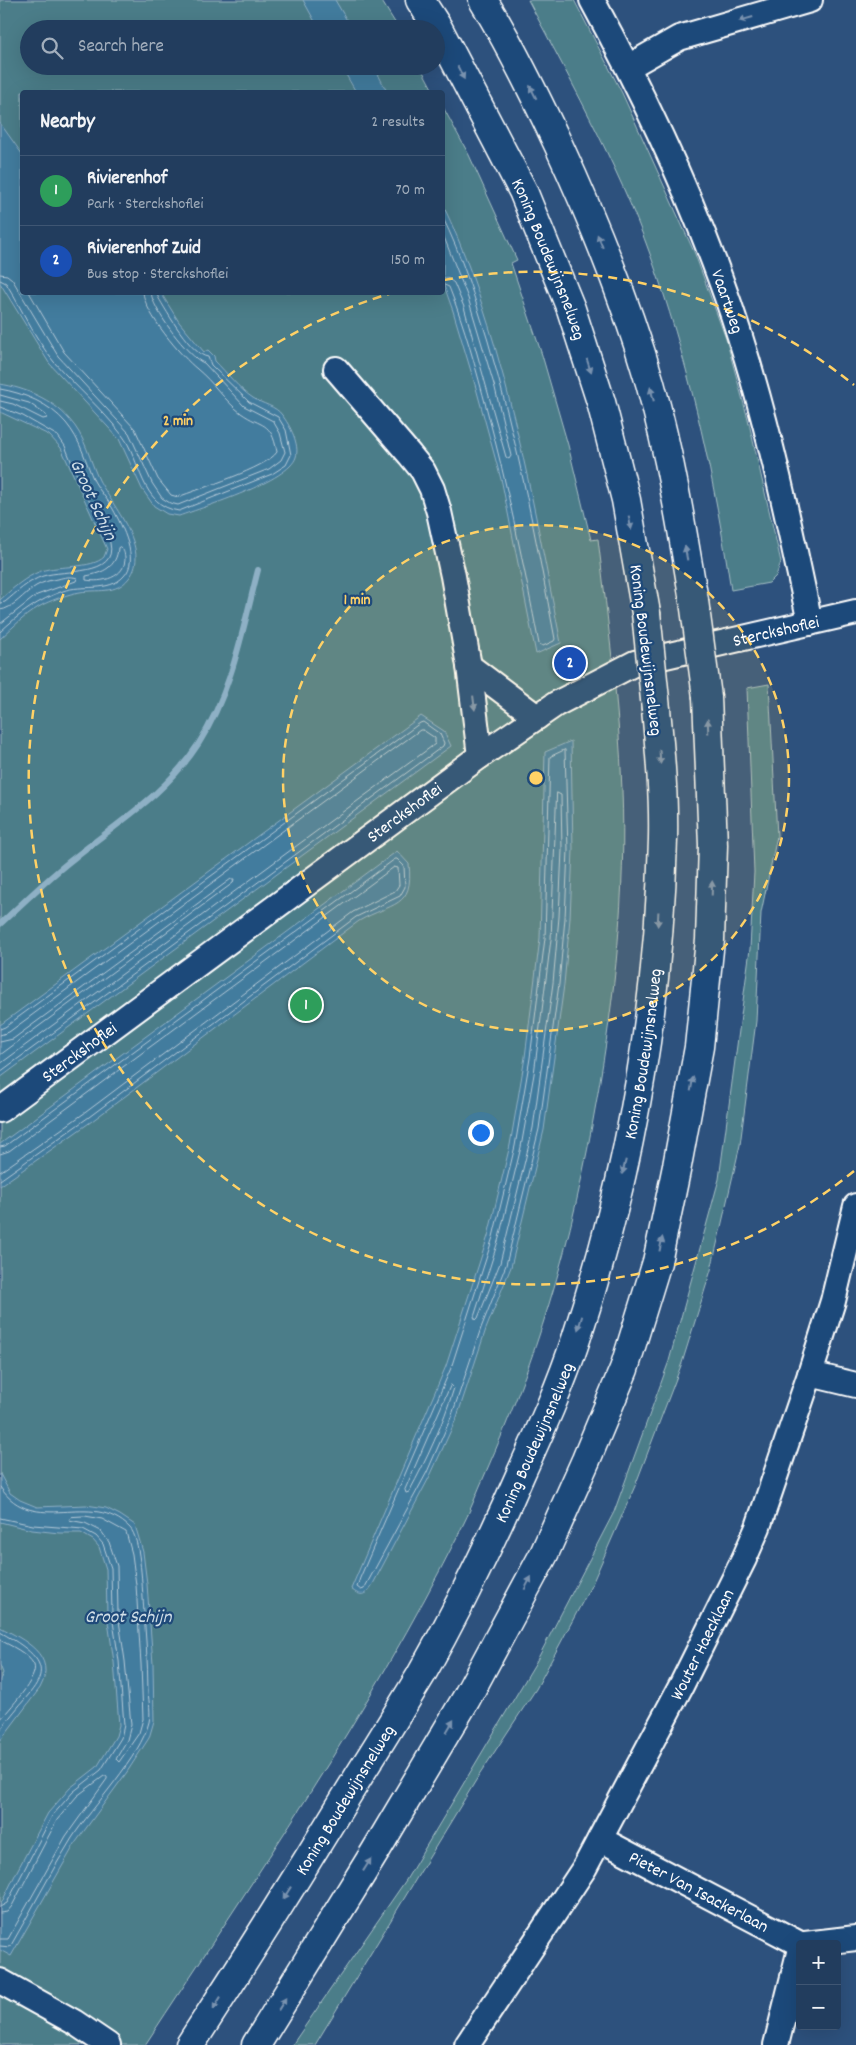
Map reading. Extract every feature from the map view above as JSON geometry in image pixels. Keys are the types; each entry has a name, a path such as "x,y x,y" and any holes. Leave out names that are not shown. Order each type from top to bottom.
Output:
{"highway":[{"name":"Koning Boudewijnsnelweg","path":"420,0 433,20"},
{"path":"256,2045 375,1852 466,1699 544,1554 586,1460 624,1368 657,1262 699,1047 710,940 713,845 707,697 694,601 672,474 650,384 619,289 581,195 538,102 483,0"},
{"name":"Koning Boudewijnsnelweg","path":"194,2040 329,1826 422,1672 499,1524 544,1423 576,1340 627,1154 644,1057 655,972 663,838 656,708 646,613 626,500 601,402 570,309 523,191 445,41"}],"street":[{"name":"Vaartweg","path":"592,0 628,66 666,146 729,305 746,356 767,435 810,623"},
{"path":"628,66 680,38 810,0"},
{"path":"336,369 423,471 432,489 447,548 469,666 480,756"},
{"name":"Sterckshoflei","path":"0,1110 480,756 556,704 635,663 856,612"},
{"path":"469,666 537,717"},
{"name":"Wouter Haecklaan","path":"467,2045 585,1867 681,1686 744,1559 758,1527 810,1374 833,1301 856,1206"},
{"path":"810,1374 856,1385"},
{"name":"Pieter Van Isackerlaan","path":"600,1839 796,1942"},
{"path":"839,1940 856,1938"},
{"path":"776,2045 796,1965"},
{"path":"9,1986 74,2022 108,2045"}],"green space":[{"path":"0,0 381,0 393,20 20,20 20,75 425,75 433,90 20,90 20,295 445,295 445,111 469,155 517,260 511,263 542,355 568,445 591,540 598,539 613,664 623,829 621,906 614,983 592,1124 576,1202 557,1279 528,1368 504,1431 464,1524 425,1598 350,1729 310,1793 145,2045 0,2045"},
{"path":"528,0 574,0 622,93 695,254 726,339 748,419 781,562 776,576 769,583 731,590 718,510 692,391 670,312 657,274 615,169"},
{"path":"769,684 777,836 761,913 756,1021 740,1145 711,1270 682,1363 635,1486 592,1584 536,1689 478,1777 315,2045 292,2045 406,1880 536,1662 614,1512 669,1361 719,1179 750,949 754,872 747,688"}],"water":[{"path":"303,0 335,0 347,20 314,20"},
{"path":"346,75 378,75 386,90 355,90"},
{"path":"0,123 20,151 20,295 162,295 179,322 204,352 208,350 214,356 215,361 238,386 257,400 276,409 282,415 291,430 297,447 296,457 290,466 278,475 244,492 179,516 167,514 154,506 142,489 119,439 49,363 0,283"},
{"path":"445,209 465,256 489,325 514,418 531,493 561,643 536,654 502,483 445,289"},
{"name":"Groot Schijn","path":"0,384 19,388 46,400 62,412 75,426 99,480 128,528 136,554 135,567 129,578 118,587 75,593 48,602 26,615 0,639 0,600 14,588 41,571 99,561 104,557 107,549 61,448 49,435 0,412"},
{"path":"421,716 444,731 451,746 0,1078 0,1025"},
{"path":"571,741 573,850 570,918 564,985 544,1130 511,1267 486,1329 457,1417 431,1474 373,1584 366,1593 358,1594 351,1589 446,1366 488,1236 510,1145 525,1057 540,938 545,752"},
{"path":"397,851 409,864 410,879 404,897 391,906 359,921 92,1121 0,1186 0,1144"},
{"name":"Groot Schijn","path":"0,1474 10,1493 20,1500 37,1507 86,1505 106,1508 135,1525 143,1552 153,1664 154,1721 149,1738 127,1772 76,1842 11,1956 0,1950 0,1906 48,1813 70,1788 97,1767 116,1736 119,1725 114,1662 107,1615 106,1569 99,1547 93,1540 81,1533 32,1530 0,1522"},
{"path":"0,1627 28,1643 42,1658 45,1666 40,1688 0,1741 0,1680 3,1673 0,1665"}],"waterway":[{"path":"0,924 55,874 158,792 186,761 210,723 228,681 258,570"}],"place":[{"name":"Rivierenhof Zuid","path":"570,663"},
{"name":"Rivierenhof","path":"306,1005"}]}
